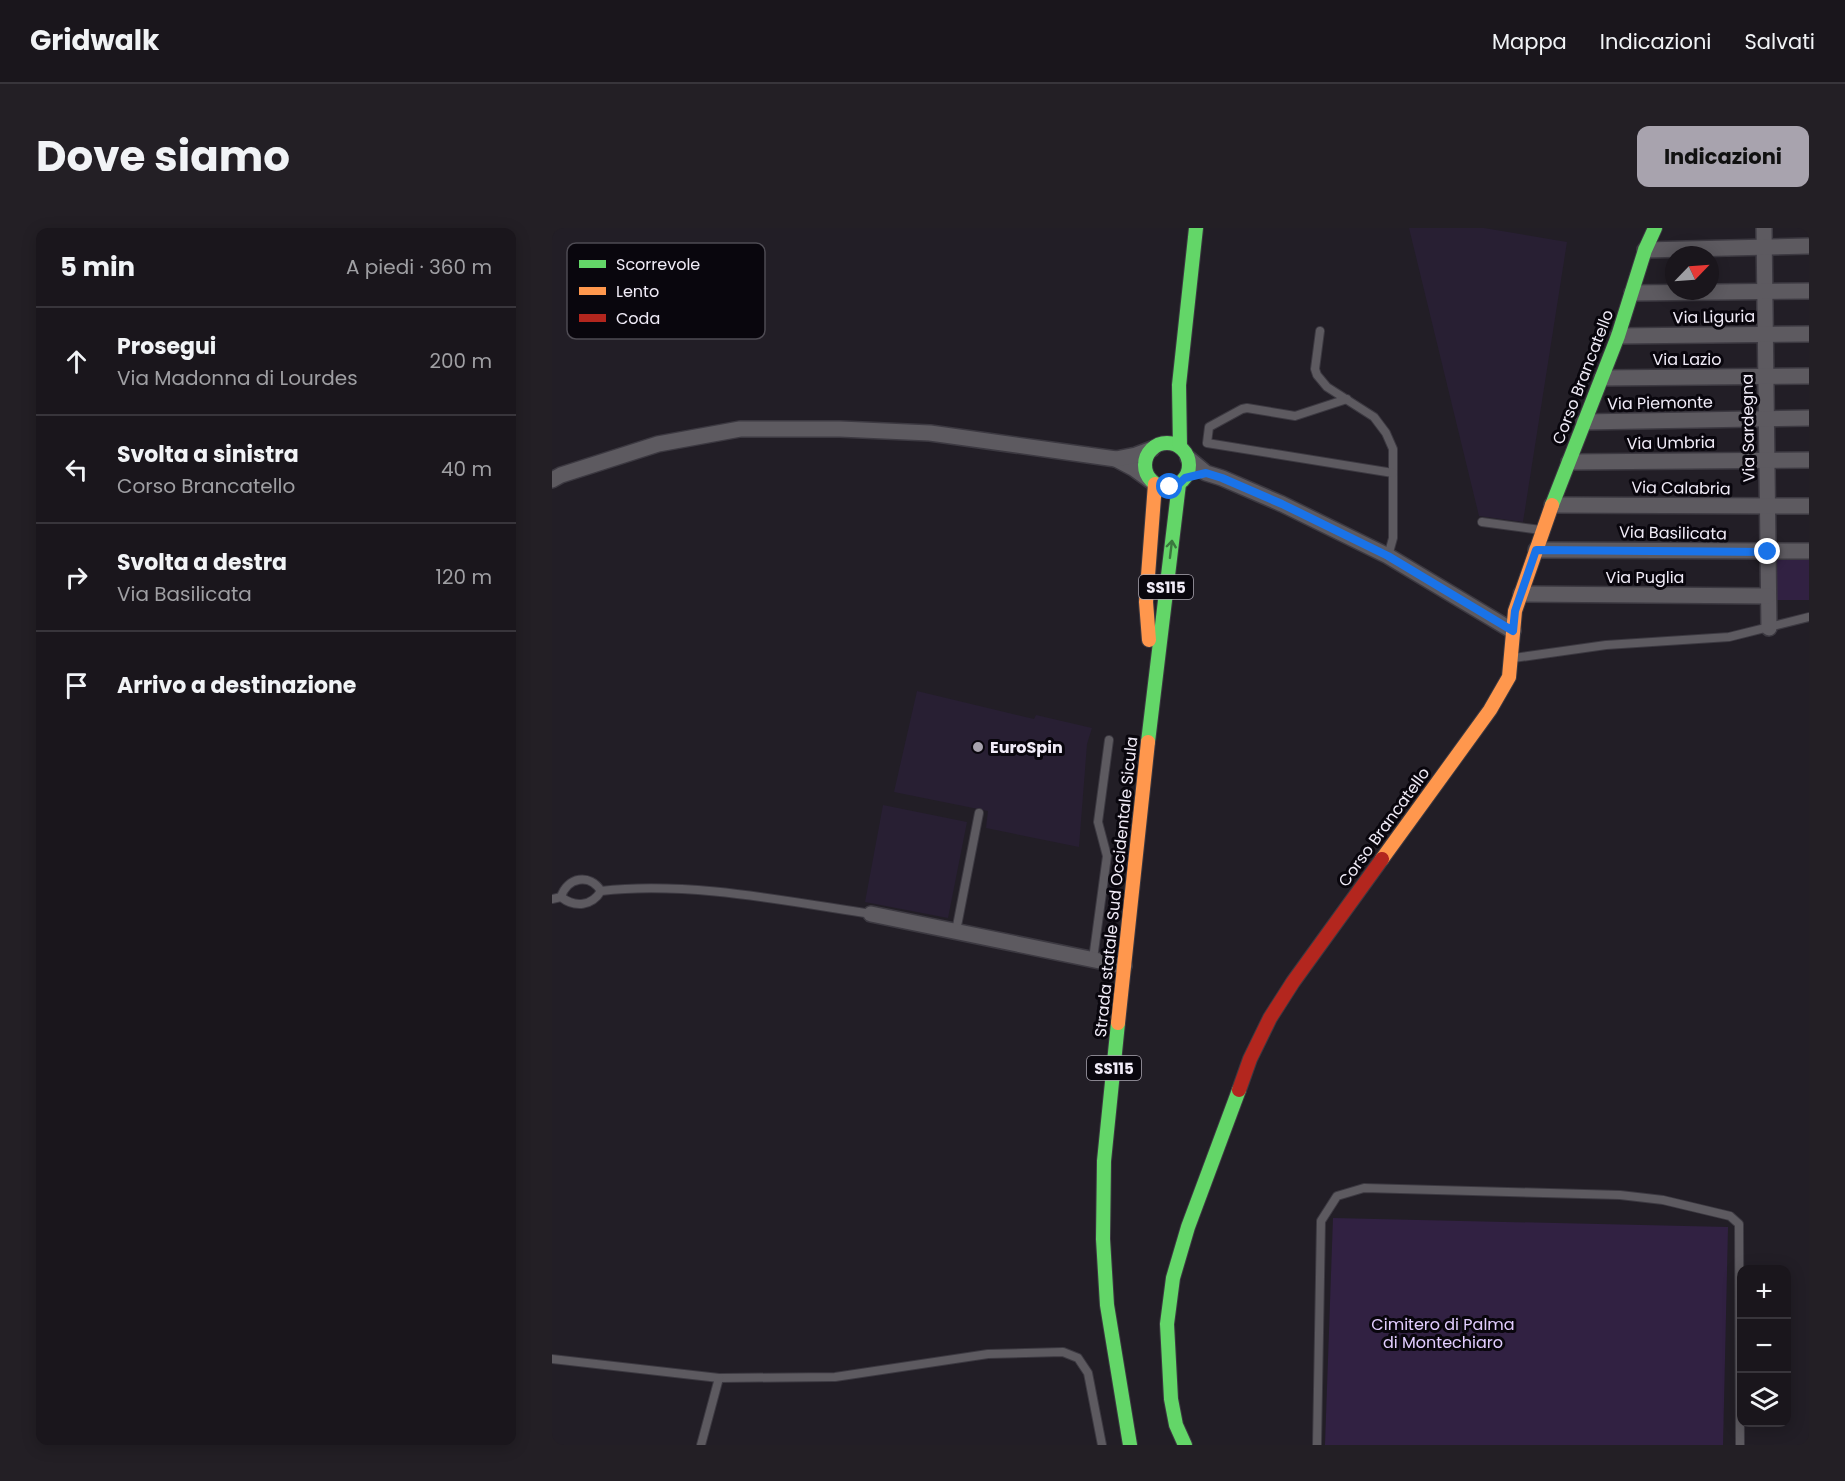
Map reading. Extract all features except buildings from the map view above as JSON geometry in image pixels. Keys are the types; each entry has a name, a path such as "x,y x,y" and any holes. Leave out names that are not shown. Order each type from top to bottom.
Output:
{"main road":[{"name":"Strada statale Sud Occidentale Sicula","path":"1130,1445 1107,1305 1103,1239 1104,1161 1153,690 1182,481 1189,469 1184,453 1179,385 1196,228"},
{"name":"Corso Brancatello","path":"1185,1445 1176,1425 1171,1399 1167,1324 1173,1278 1188,1227 1250,1059 1270,1018 1293,982 1490,710 1509,677 1515,611 1542,531 1618,336 1645,250 1655,228"},
{"name":"Strada statale Sud Occidentale Sicula","path":"1153,690 1146,602 1153,482 1147,474 1145,465 1146,458 1154,447 1179,385"},
{"path":"1154,447 1170,443 1184,453"},
{"path":"1153,482 1164,487 1182,481"}],"street":[{"name":"Via Sardegna","path":"1764,228 1769,628"},
{"path":"1645,250 1809,246"},
{"path":"1632,293 1809,291"},
{"name":"Via Liguria","path":"1618,336 1809,334"},
{"name":"Via Lazio","path":"1602,378 1809,376"},
{"name":"Via Piemonte","path":"1584,422 1809,418"},
{"path":"552,480 561,475 658,444 740,429 840,429 930,433 1116,459 1136,455 1154,447"},
{"path":"1184,453 1206,473 1282,504 1388,556 1513,631"},
{"path":"1116,459 1153,482"},
{"name":"Via Umbria","path":"1569,462 1809,460"},
{"path":"1182,481 1206,473"},
{"name":"Via Calabria","path":"1552,505 1809,506"},
{"name":"Via Basilicata","path":"1536,550 1809,551"},
{"name":"Via Puglia","path":"1521,594 1768,596"},
{"path":"871,914 1124,966"}],"lane":[{"path":"1320,332 1315,369 1317,375 1327,387 1374,417 1386,433 1393,449 1393,538 1388,556"},
{"path":"1347,399 1295,416 1247,408 1209,427 1207,443 1393,473"},
{"path":"1482,522 1542,531"},
{"path":"1510,658 1606,645 1729,637 1809,616"},
{"path":"1093,959 1107,856 1098,822 1109,740"},
{"path":"956,931 979,813"},
{"path":"561,897 567,885 577,879 594,882 601,891"},
{"path":"552,899 561,897 572,903 584,904 594,900 601,891 664,887 871,914"},
{"path":"1317,1445 1321,1221 1337,1196 1364,1188 1620,1195 1663,1200 1730,1216 1739,1224 1740,1445"},
{"path":"552,1359 719,1377 836,1377 988,1354 1063,1352 1078,1358 1088,1374 1102,1445"},
{"path":"701,1445 719,1377"}],"shaded area":[{"path":"1409,228 1484,228 1567,242 1523,522 1479,516"},
{"path":"917,691 1034,719 1036,715 1092,728 1087,744 1079,847 986,828 988,811 894,792"},
{"path":"883,805 967,822 948,918 865,902"}],"green space":[{"path":"1777,559 1809,559 1809,600 1776,600"},
{"name":"Cimitero di Palma di Montechiaro","path":"1333,1218 1728,1227 1723,1445 1325,1445"}],"traffic: fast":[{"path":"1180,447 1179,385 1196,228"},
{"path":"1552,505 1618,336 1645,250 1655,228"},
{"path":"1167,443 1175,444 1183,449 1188,457 1189,465 1188,473 1183,481 1175,486 1167,487 1159,486 1151,481 1146,473 1145,465 1146,457 1151,449 1159,444 1167,443"},
{"path":"1148,742 1179,484"},
{"path":"1118,1023 1104,1161 1103,1239 1107,1305 1130,1445"},
{"path":"1185,1445 1176,1425 1171,1399 1167,1324 1173,1278 1188,1227 1239,1090"}],"traffic: slow":[{"path":"1149,640 1146,602 1155,484"},
{"path":"1382,859 1490,710 1509,677 1515,611 1552,505"},
{"path":"1118,1023 1148,742"}],"traffic: jam":[{"path":"1239,1090 1250,1059 1270,1018 1293,982 1382,859"}],"place":[{"name":"EuroSpin","path":"978,747"}],"route":[{"path":"1170,487 1179,484 1185,478 1206,473 1222,478 1282,504 1388,556 1513,631 1515,611 1536,550 1768,552"}]}
